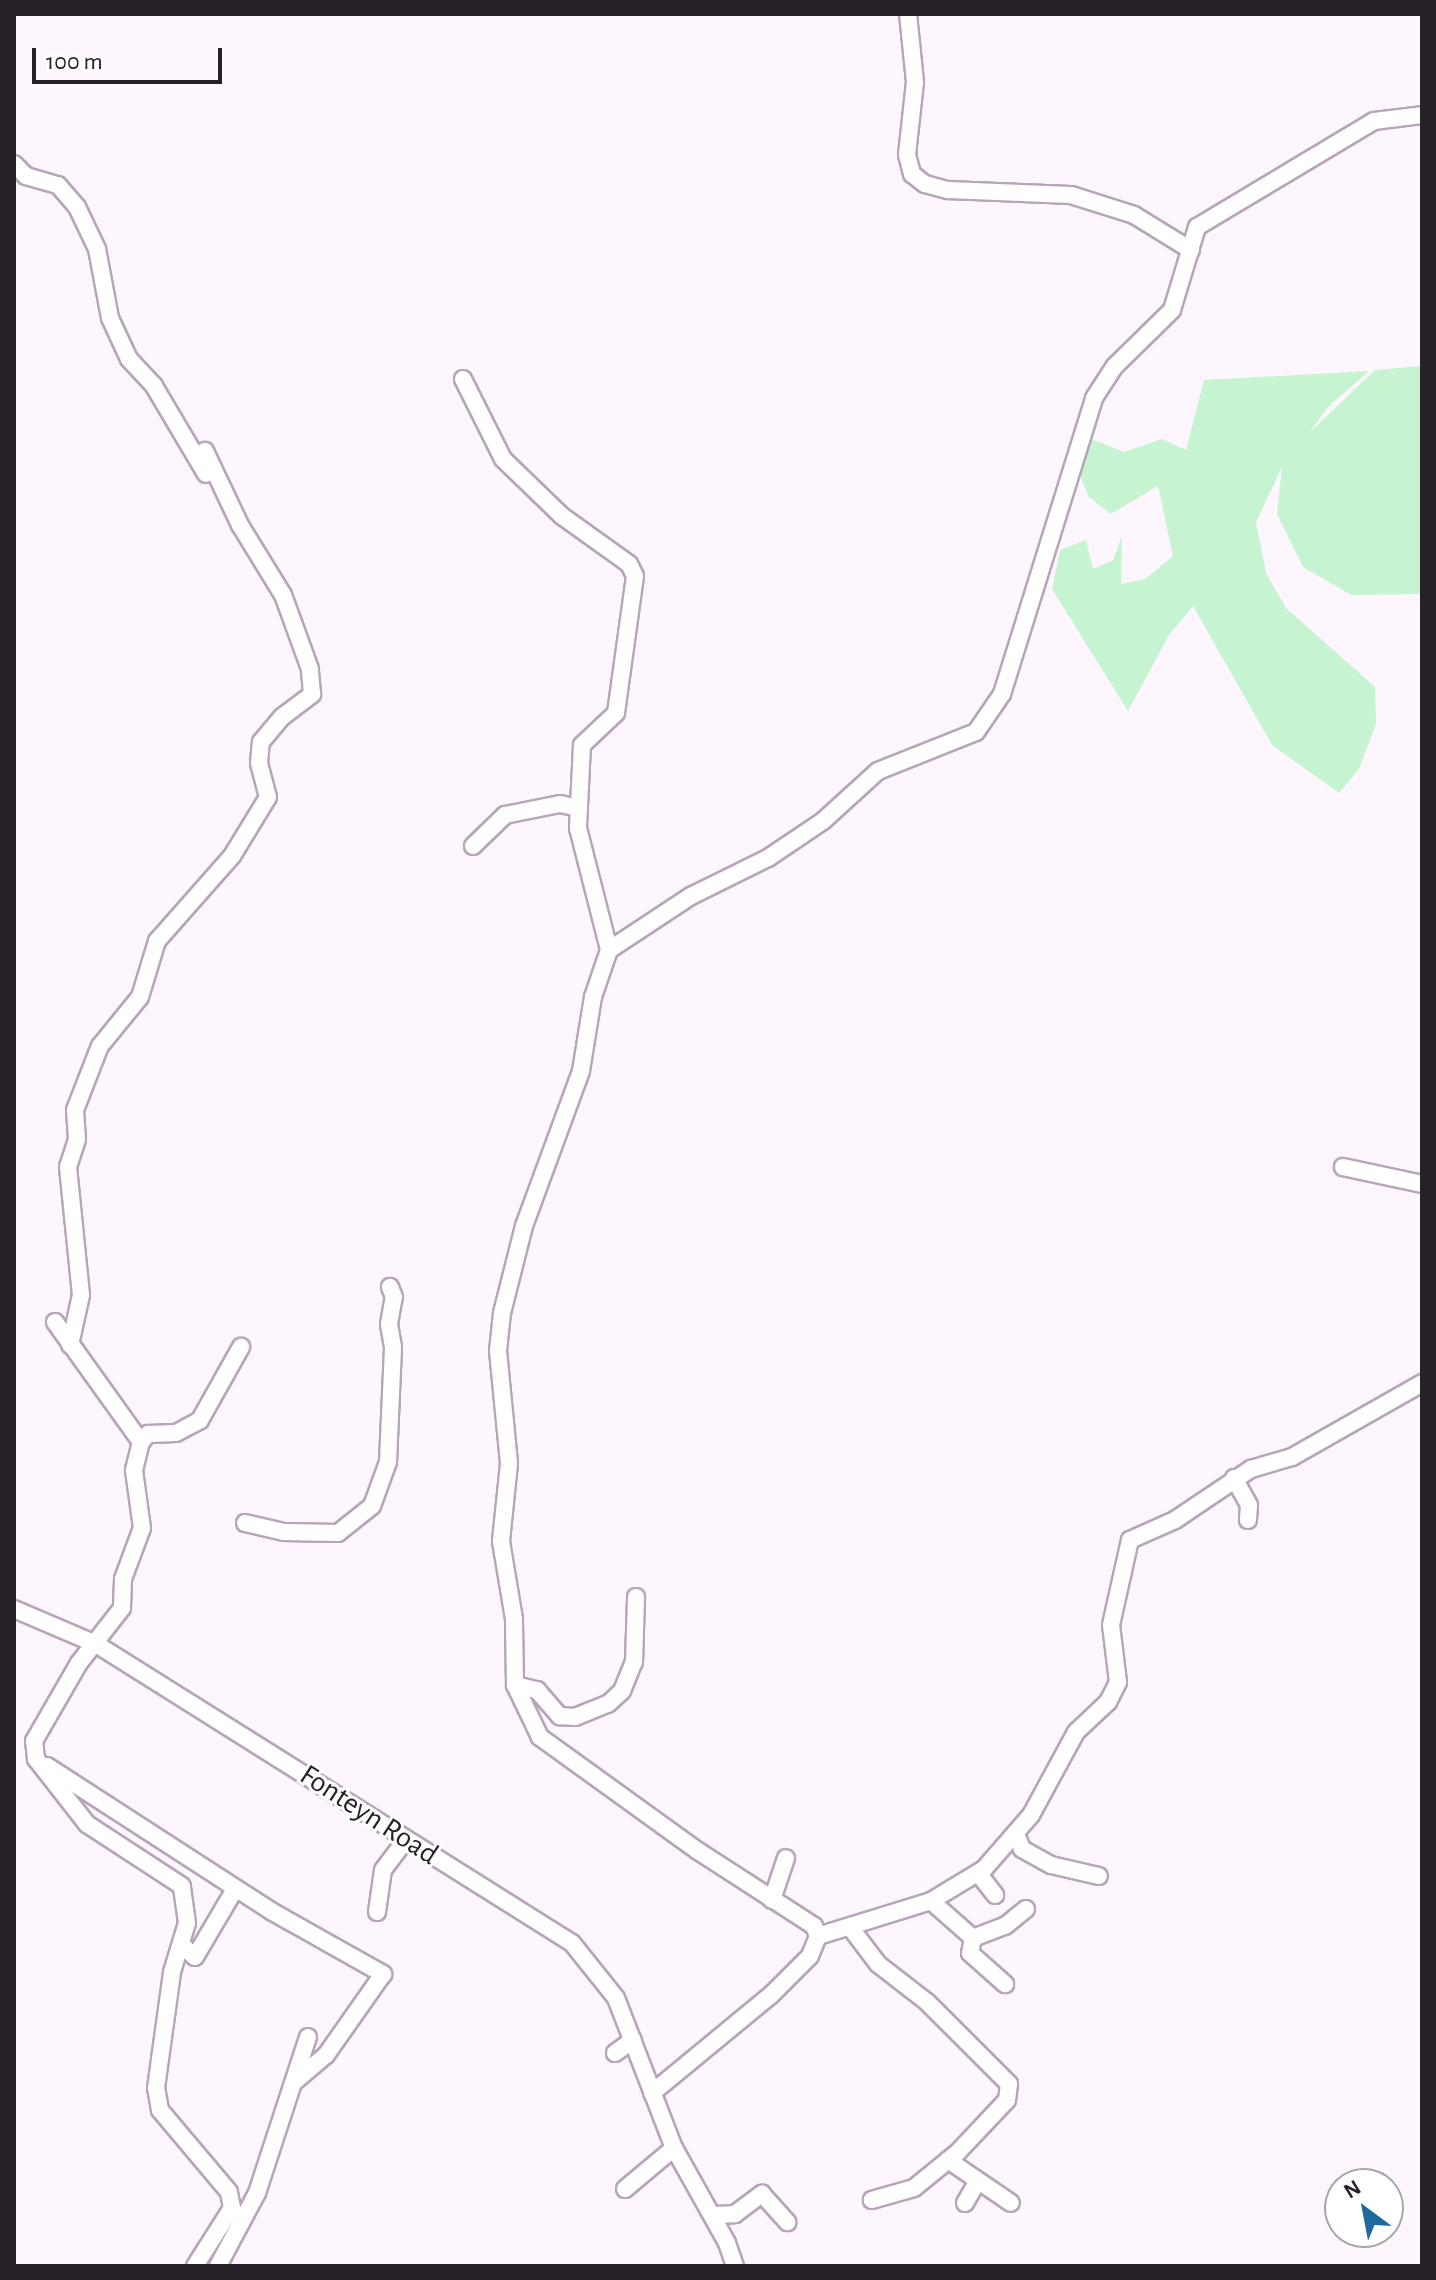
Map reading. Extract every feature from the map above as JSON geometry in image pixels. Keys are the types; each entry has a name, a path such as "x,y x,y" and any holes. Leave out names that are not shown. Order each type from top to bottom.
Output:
{"street":[{"path":"908,14 915,82 907,155 912,174 925,184 948,190 1071,195 1134,215 1191,250"},
{"path":"609,950 691,896 779,850 823,821 878,771 981,726 1002,694 1094,398 1115,366 1172,310 1197,227 1374,121 1422,115"},
{"path":"14,164 26,176 58,185 77,207 97,249 110,318 129,359 154,386 283,595 310,669 312,694 282,717 261,742 259,763 268,797 232,856 157,941 140,997 100,1046 77,1105 77,1139 68,1167 81,1295 70,1345"},
{"path":"463,379 503,459 562,516 629,564 635,576 616,713 582,745 579,808 583,857 609,950 593,997 581,1071 524,1226 502,1313 498,1351 509,1463 501,1541 514,1619 515,1685 540,1737 772,1900 814,1926 818,1936 810,1956 771,1995 652,2093"},
{"path":"205,451 240,525"},
{"path":"473,846 505,815 560,804 579,808"},
{"path":"1343,1167 1422,1184"},
{"path":"245,1523 283,1532 338,1533 372,1506 388,1462 393,1347 389,1324 394,1297 390,1287"},
{"path":"55,1322 141,1442"},
{"path":"195,2266 232,2208 229,2192 160,2110 156,2088 172,1972 183,1946 187,1923 182,1886 87,1824 36,1759 34,1741 122,1608 123,1579 142,1528 134,1470 141,1442 148,1434 176,1433 200,1420 241,1347"},
{"path":"818,1936 931,1901 978,1873 1016,1834 1076,1732 1108,1702 1118,1682 1111,1625 1130,1540 1175,1520 1234,1478 1292,1457 1422,1383"},
{"path":"1234,1478 1249,1505 1248,1520"},
{"path":"515,1685 537,1690 560,1716 575,1717 608,1704 622,1691 634,1662 636,1597"},
{"name":"Fonteyn Road","path":"14,1609 96,1644 405,1841 572,1943 616,1998 674,2148"},
{"path":"36,1759 235,1889 383,1974 326,2055 294,2082"},
{"path":"1016,1834 1022,1849 1051,1865 1099,1876"},
{"path":"377,1912 383,1870 405,1841"},
{"path":"772,1900 786,1858"},
{"path":"978,1873 995,1895"},
{"path":"183,1946 195,1957 235,1889"},
{"path":"931,1901 973,1938"},
{"path":"973,1938 1005,1926 1026,1909"},
{"path":"850,1927 878,1964 927,2002 1009,2084 1007,2100 948,2160 914,2188 872,2200"},
{"path":"973,1938 970,1953 1005,1984"},
{"path":"218,2266 257,2193 308,2037"},
{"path":"615,2053 633,2040"},
{"path":"625,2189 674,2148 712,2215 735,2266"},
{"path":"948,2160 1011,2203"},
{"path":"965,2203 977,2182"},
{"path":"712,2215 735,2214 762,2194 787,2222"}],"green space":[{"path":"1422,366 1422,594 1351,595 1303,567 1277,514 1282,467 1256,522 1266,573 1286,608 1375,687 1376,724 1359,769 1339,793 1272,745 1193,606 1169,635 1128,711 1052,589 1060,550 1086,540 1093,569 1113,560 1122,536 1121,584 1145,579 1173,556 1158,486 1111,514 1089,497 1077,469 1091,439 1124,452 1162,439 1186,450 1204,380 1369,371 1327,408 1310,432 1375,370"}]}
